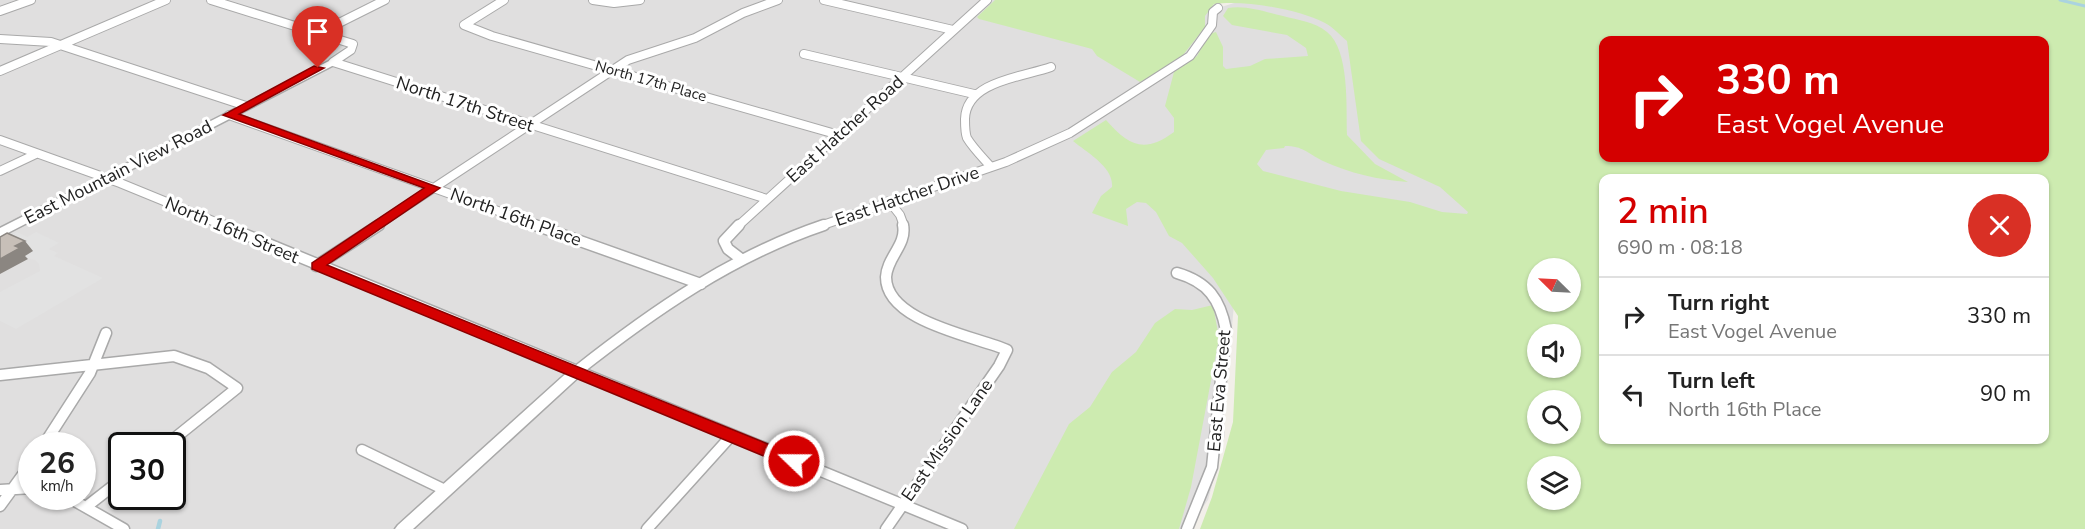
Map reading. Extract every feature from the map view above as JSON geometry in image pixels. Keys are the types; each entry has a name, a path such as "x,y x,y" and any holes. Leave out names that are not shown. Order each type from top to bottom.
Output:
{"street":[{"path":"0,11 31,0"},
{"path":"0,70 166,0"},
{"path":"211,0 321,32 353,44 351,50 333,62"},
{"path":"321,32 385,0"},
{"name":"North 17th Place","path":"504,0 471,18 464,25 469,29 839,135"},
{"path":"593,0 614,3 640,0"},
{"path":"316,266 612,70 639,55 695,38 743,13 778,0"},
{"path":"824,0 953,30"},
{"name":"East Hatcher Road","path":"741,259 728,249 724,241 728,235 987,0"},
{"name":"East Hatcher Drive","path":"577,371 641,320 741,259 801,232 991,167 1070,133 1190,56 1212,25 1213,12 1218,8"},
{"path":"0,39 16,38 60,45 246,106"},
{"path":"804,54 974,94"},
{"name":"East Mountain View Road","path":"0,232 333,62"},
{"name":"North 17th Street","path":"333,62 767,199"},
{"path":"991,167 966,136 967,111 974,94 993,84 1051,68"},
{"name":"North 16th Place","path":"229,115 701,284"},
{"name":"North 16th Street","path":"0,140 106,179 962,529"},
{"path":"0,171 36,154"},
{"name":"East Mission Lane","path":"886,529 999,366 1007,350 917,317 903,309 894,299 887,285 887,267 905,234 904,220 889,201"},
{"name":"East Eva Street","path":"1178,273 1196,277 1211,291 1222,308 1226,330 1212,467 1187,529"},
{"path":"52,432 94,364 106,333"},
{"path":"0,375 174,356 183,358 231,381 237,388 224,401 183,432"},
{"path":"403,529 577,371"},
{"path":"647,529 731,436"},
{"path":"362,450 445,490"},
{"path":"0,506 6,490 18,477"},
{"path":"96,499 108,490"},
{"path":"91,510 124,529"}],"shaded area":[{"path":"0,0 996,0 1201,4 1218,8 1244,0 1522,31 1470,234 1189,219 1234,304 1224,417 1225,435 1208,500 1188,529 0,529"},
{"path":"17,232 27,237 36,232 59,243 49,249 58,253 54,256 103,278 16,329 0,321 0,292 40,271 39,264 35,260 23,257 32,251 5,238"}],"green space":[{"path":"995,0 2085,0 2085,529 1200,529 1212,497 1233,422 1238,316 1213,278 1182,243 1169,236 1156,212 1146,203 1137,202 1126,209 1128,226 1092,213 1101,196 1112,187 1111,180 1104,167 1073,141 1106,120 1122,136 1137,144 1154,143 1174,132 1174,118 1165,106 1174,72 1197,56 1209,34 1216,32 1223,47 1223,66 1226,69 1250,66 1265,59 1308,56 1306,48 1287,35 1232,25 1223,16 1228,8 1256,9 1306,22 1327,32 1340,52 1343,65 1347,135 1375,164 1408,182 1375,178 1354,172 1291,146 1266,150 1257,164 1263,171 1341,191 1410,202 1442,212 1467,214 1468,212 1440,187 1379,159 1361,141 1347,41 1334,29 1314,18 1256,5 1214,4 1205,16 1205,27 1176,64 1140,82 1097,56 1092,49 977,17"},
{"path":"1213,305 1219,338 1191,487 1179,529 1014,529 1069,424 1090,407 1112,372 1136,352 1155,323 1175,309 1192,310"}],"building":[{"path":"7,233 25,241 15,246 20,248 0,259 0,237"}],"waterway":[{"path":"2060,0 2085,6"},
{"path":"158,529 160,521"}],"route":[{"path":"318,68 229,115 434,188 316,266 794,461"}]}
